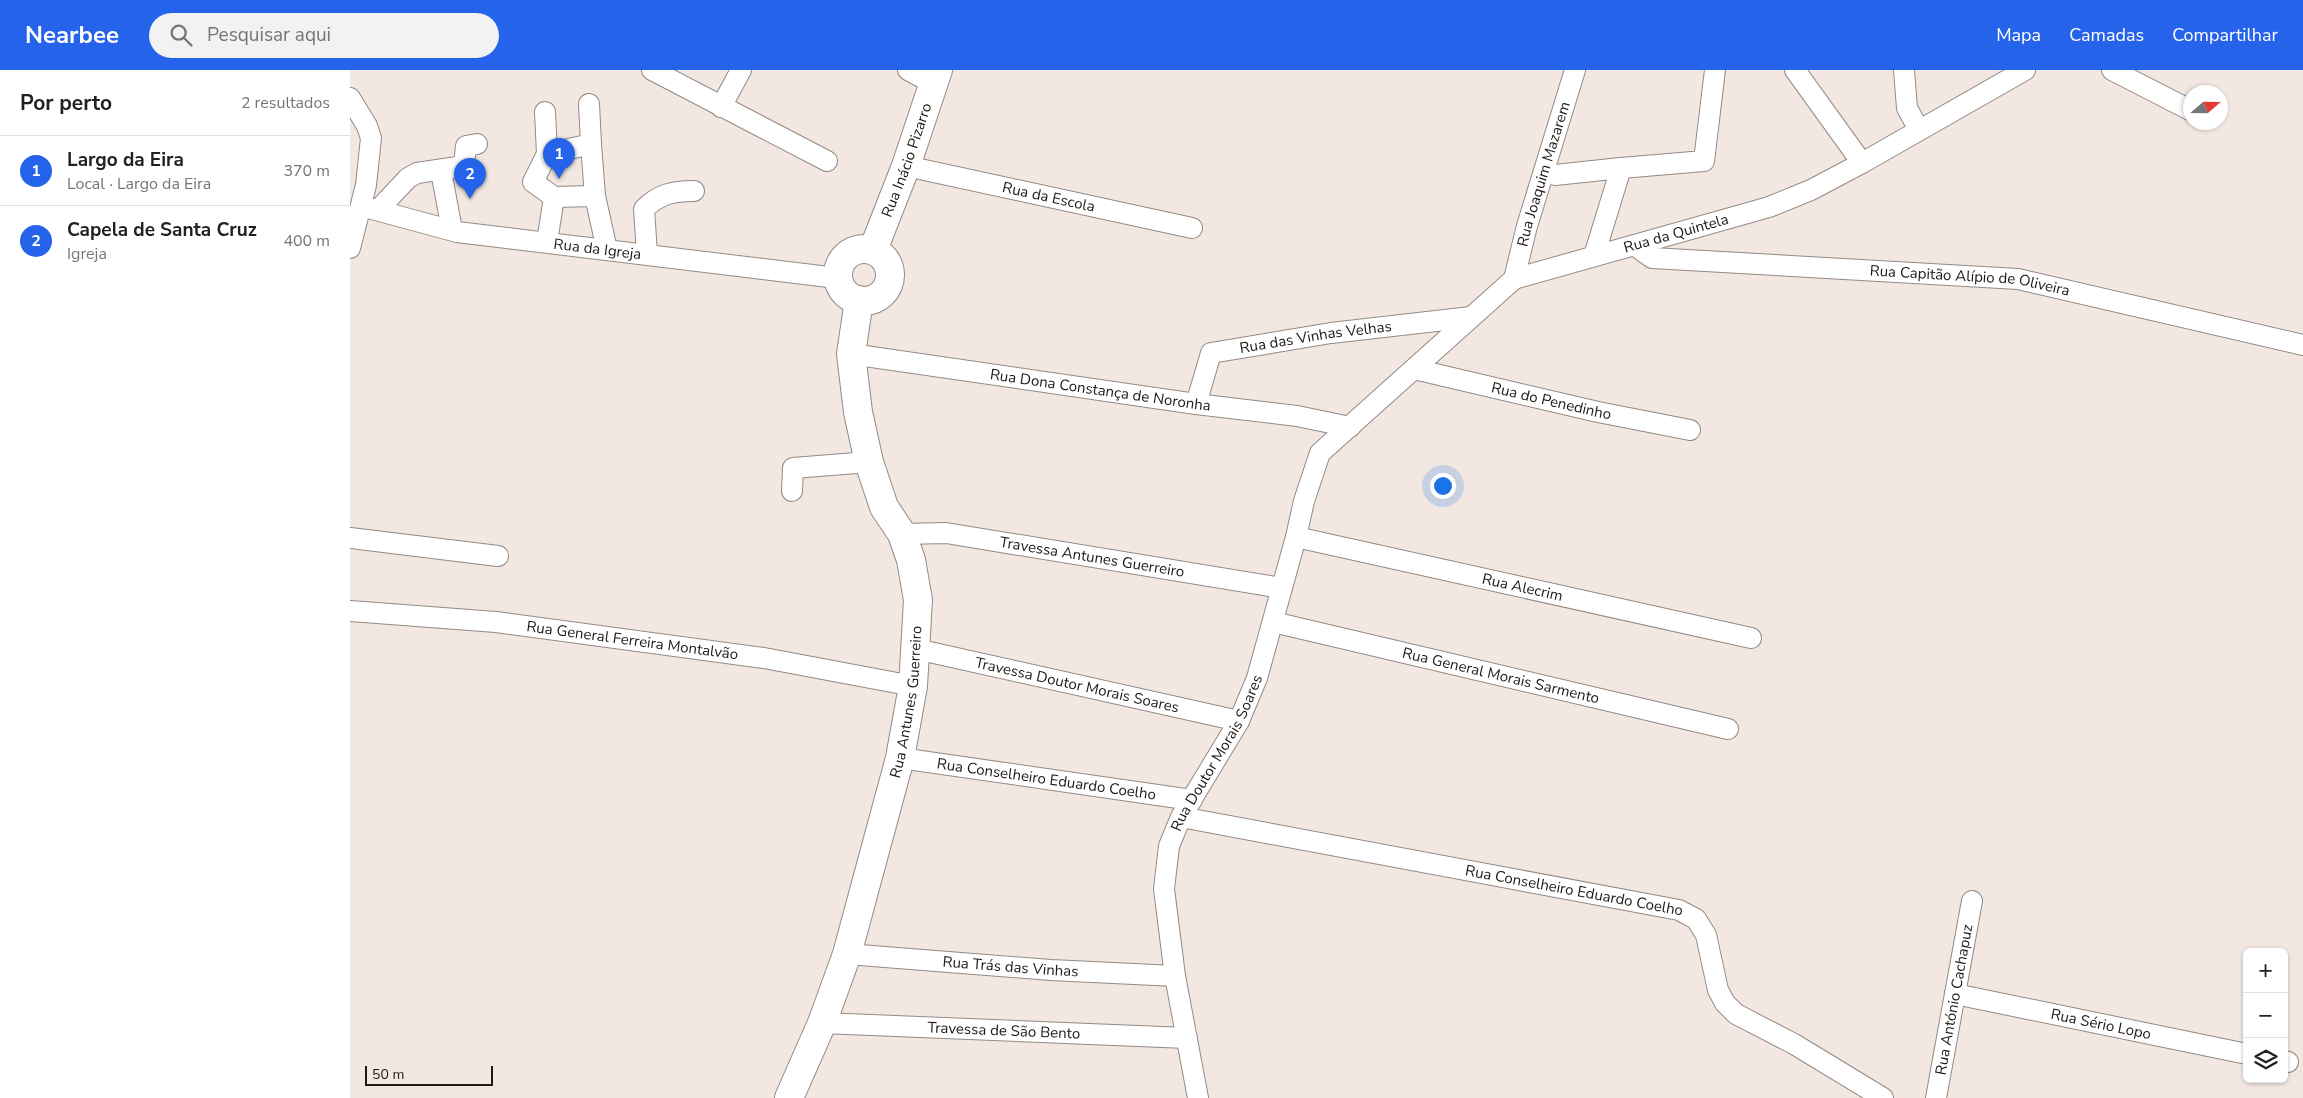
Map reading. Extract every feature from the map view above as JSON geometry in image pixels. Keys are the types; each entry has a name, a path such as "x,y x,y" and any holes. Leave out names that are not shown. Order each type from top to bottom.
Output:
{"main road":[{"name":"Rua Inácio Pizarro","path":"873,250 906,166 936,77"},
{"path":"858,249 873,250 885,260 889,267 889,282 880,295 874,299 859,300 844,292 837,278 838,270 845,256 858,249"},
{"name":"Rua Antunes Guerreiro","path":"789,1098 822,1023 847,954 900,758 913,686 918,600 911,560 902,534 884,507 869,462 858,412 851,354 859,300"}],"street":[{"path":"652,70 827,161"},
{"path":"721,107 741,70"},
{"path":"908,70 936,77"},
{"name":"Rua Joaquim Mazarem","path":"1514,279 1526,226 1575,70"},
{"path":"1555,175 1704,161 1715,70"},
{"path":"1795,70 1862,163"},
{"path":"1904,70 1907,108 1919,130"},
{"path":"2112,70 2183,106"},
{"name":"Rua da Quintela","path":"1350,427 1514,279 1769,207 1811,190 1862,163 2017,72"},
{"path":"350,98 367,126 371,138 370,208"},
{"path":"589,104 595,196 607,250"},
{"path":"545,112 546,154 533,182 554,197 595,196"},
{"path":"350,248 370,208 417,173 441,171 464,166 466,146 476,144"},
{"path":"546,154 591,144"},
{"name":"Rua da Escola","path":"906,166 1192,228"},
{"path":"1594,256 1622,168"},
{"path":"441,171 452,230"},
{"path":"646,254 644,209 653,200 667,193 694,191"},
{"path":"547,242 554,197"},
{"name":"Rua da Igreja","path":"370,208 452,230 837,278"},
{"name":"Rua Capitão Alípio de Oliveira","path":"1634,245 1652,258 2018,279 2303,345"},
{"name":"Rua das Vinhas Velhas","path":"1196,404 1211,354 1331,332 1472,317"},
{"name":"Rua Dona Constança de Noronha","path":"851,354 1196,404 1297,416 1350,427"},
{"name":"Rua do Penedinho","path":"1414,370 1598,412 1690,430"},
{"name":"Rua Doutor Morais Soares","path":"1198,1098 1175,976 1164,889 1169,846 1181,817 1239,721 1257,678 1296,537 1304,501 1320,452 1350,427"},
{"path":"792,490 793,468 869,462"},
{"name":"Travessa Antunes Guerreiro","path":"902,534 946,533 1282,588"},
{"name":"Rua Alecrim","path":"1296,537 1751,638"},
{"path":"350,538 498,556"},
{"name":"Rua General Ferreira Montalvão","path":"350,611 496,622 764,658 913,686"},
{"name":"Rua General Morais Sarmento","path":"1273,622 1728,729"},
{"name":"Travessa Doutor Morais Soares","path":"916,649 1239,721"},
{"name":"Rua Conselheiro Eduardo Coelho","path":"900,758 1192,800"},
{"name":"Rua Conselheiro Eduardo Coelho","path":"1181,817 1679,910 1696,919 1706,935 1718,990 1724,1003 1736,1014 1794,1044 1883,1098"},
{"name":"Rua António Cachapuz","path":"1936,1098 1972,901"},
{"name":"Rua Trás das Vinhas","path":"847,954 1051,970 1175,976"},
{"name":"Rua Sério Lopo","path":"1955,994 2243,1053"},
{"name":"Travessa de São Bento","path":"822,1023 1187,1038"}],"place":[{"name":"Largo da Eira","path":"559,179"},
{"name":"Capela de Santa Cruz","path":"470,199"}]}
